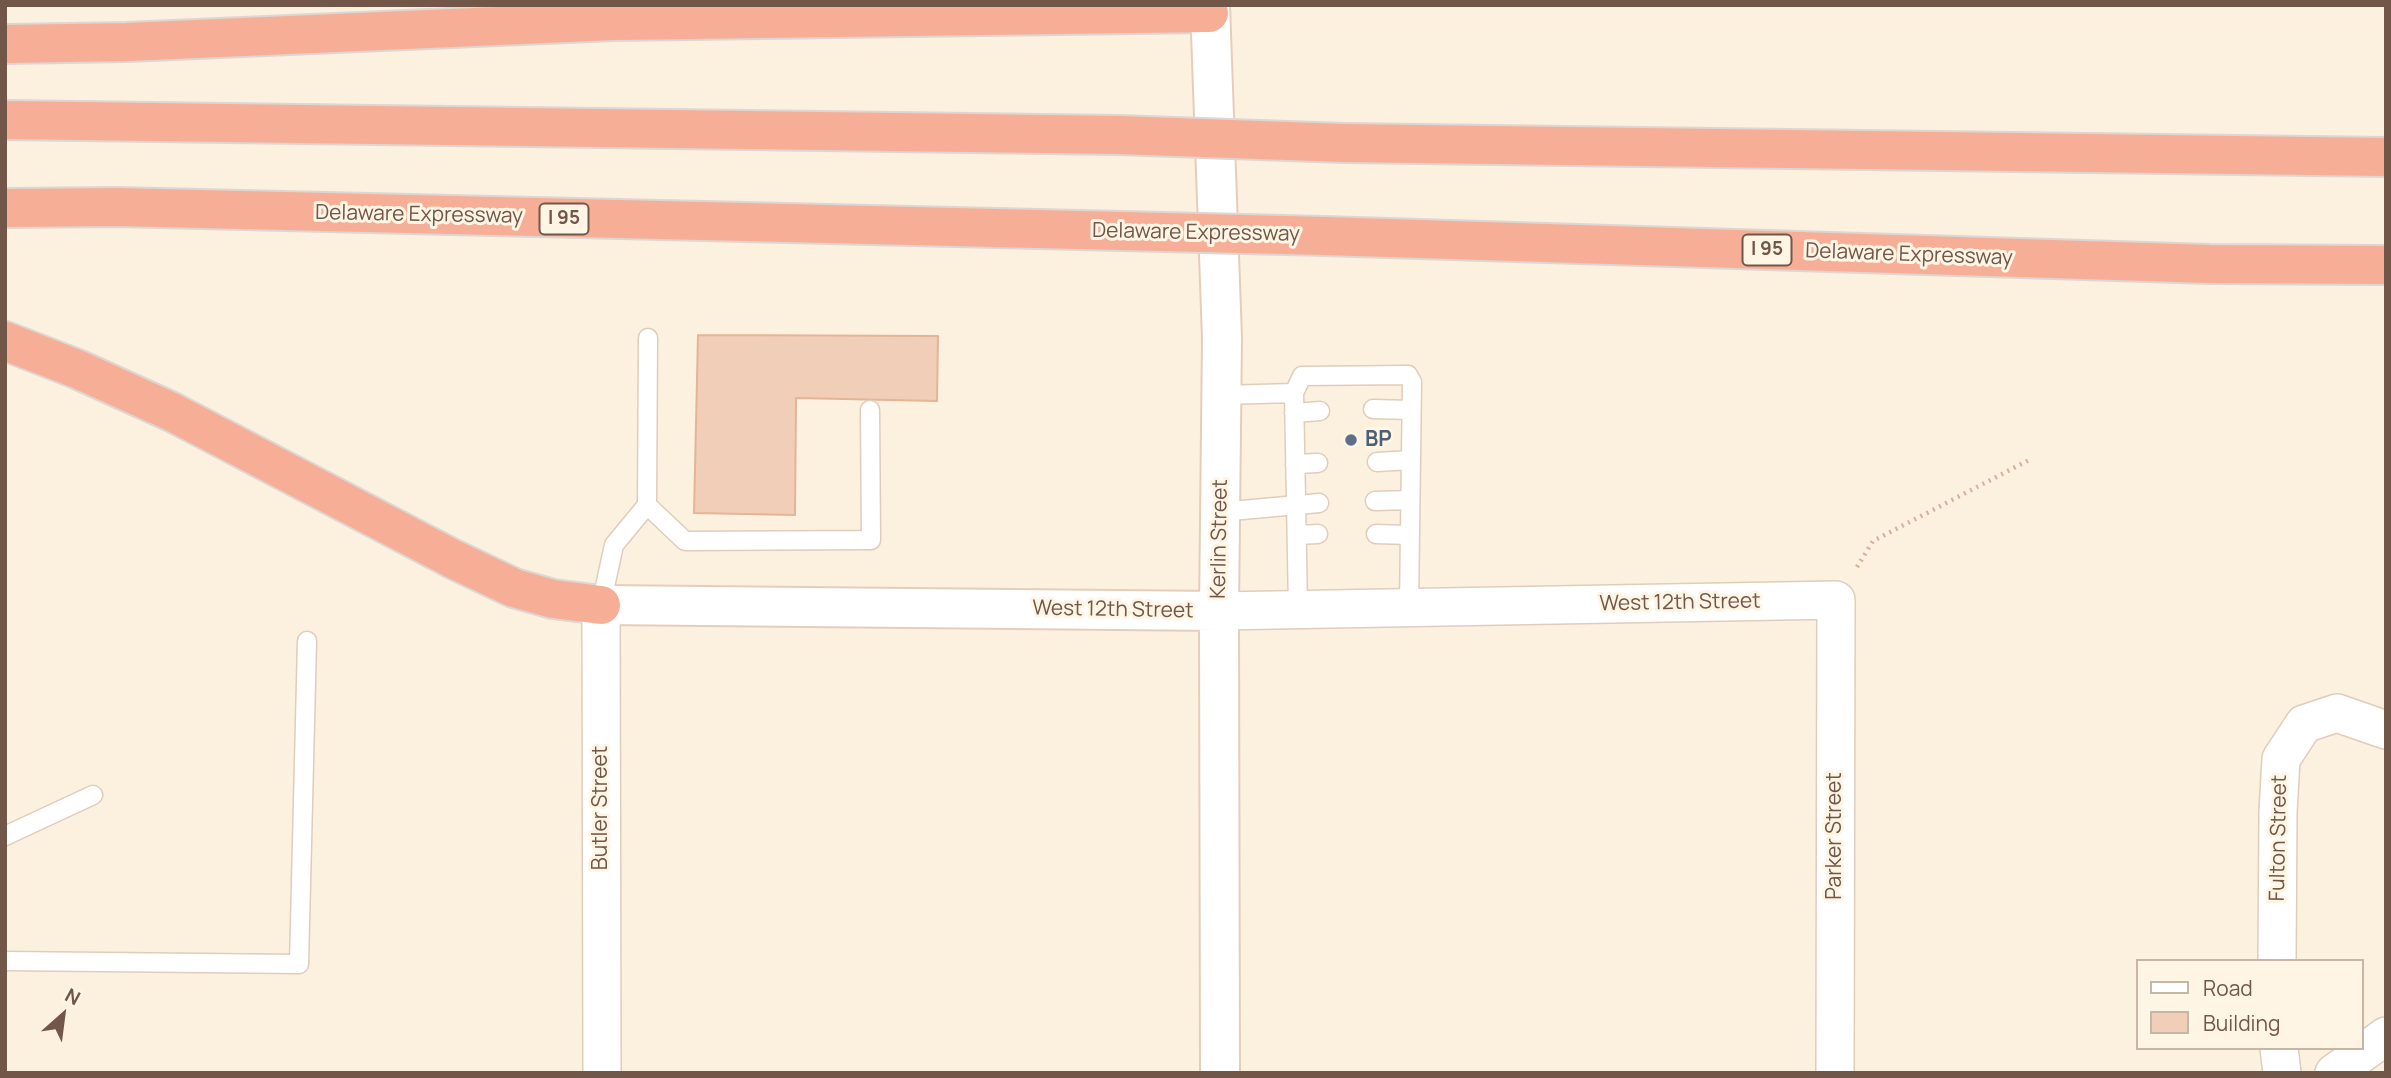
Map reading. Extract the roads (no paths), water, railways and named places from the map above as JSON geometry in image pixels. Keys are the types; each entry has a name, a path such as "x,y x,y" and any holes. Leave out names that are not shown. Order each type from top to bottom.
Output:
{"highway":[{"path":"5,44 155,41 614,21 1209,9"},
{"path":"5,120 1118,135 1345,143 2386,158"},
{"name":"Delaware Expressway","path":"5,208 117,207 1122,231 2210,264 2386,265"},
{"path":"5,341 77,369 172,412 453,559 514,588 552,600 601,606"}],"main road":[{"name":"Kerlin Street","path":"1209,9 1222,338 1219,611 1220,1073"},
{"name":"West 12th Street","path":"601,606 1219,611"}],"street":[{"name":"West 12th Street","path":"1219,611 1836,600"},
{"name":"Parker Street","path":"1835,1073 1836,600"},
{"name":"Butler Street","path":"601,606 602,1073"},
{"name":"Fulton Street","path":"2277,959 2281,759 2304,724 2337,713 2386,730"},
{"path":"2334,1073 2386,1036"},
{"path":"2280,1050 2282,1073"}],"lane":[{"path":"648,338 647,505 685,541 871,540 870,410"},
{"path":"1298,609 1294,393 1302,376 1408,375 1412,382 1409,607"},
{"path":"1222,395 1294,393"},
{"path":"1373,409 1411,410"},
{"path":"1294,413 1320,411"},
{"path":"1377,462 1411,460"},
{"path":"1295,464 1318,463"},
{"path":"1375,501 1410,500"},
{"path":"1220,512 1320,503"},
{"name":"Butler Street","path":"601,606 614,545 647,505"},
{"path":"1297,535 1318,534"},
{"path":"1376,534 1410,535"},
{"path":"5,961 299,964 307,641"},
{"path":"5,836 93,794"}],"place":[{"name":"BP","path":"1351,440"}]}
